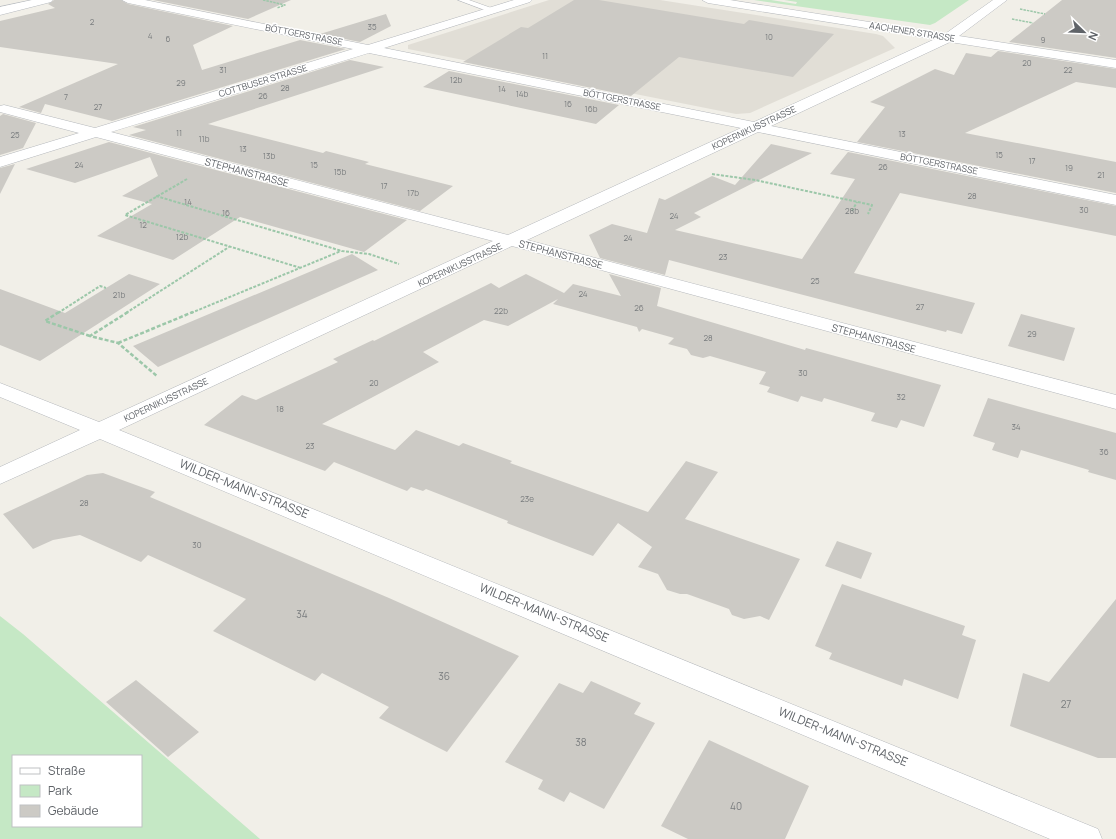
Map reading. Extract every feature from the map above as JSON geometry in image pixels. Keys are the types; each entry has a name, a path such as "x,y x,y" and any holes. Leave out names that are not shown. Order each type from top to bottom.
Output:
{"street":[{"path":"0,11 47,0"},
{"name":"BÖTTGERSTRASSE","path":"128,0 1116,200"},
{"name":"COTTBUSER STRASSE","path":"0,162 526,0"},
{"name":"AACHENER STRASSE","path":"708,0 1116,64"},
{"name":"KOPERNIKUSSTRASSE","path":"0,476 512,241 947,38 998,0"},
{"name":"STEPHANSTRASSE","path":"4,109 512,241 1116,402"},
{"name":"WILDER-MANN-STRASSE","path":"0,389 1086,839"}],"lane":[{"path":"462,0 493,10"}],"path":[{"path":"261,2 265,0"},
{"path":"214,163 125,215 302,268"},
{"path":"675,165 702,172 756,180 872,205 868,214"},
{"path":"156,196 342,251 368,254 436,276"},
{"path":"852,211 857,202"},
{"path":"90,336 230,246"},
{"path":"118,344 342,251"},
{"path":"106,288 100,286 45,321 118,344 150,371 182,392"}],"shaded area":[{"path":"549,0 660,0 876,34 883,36 895,48 750,113 736,114 408,49 408,45"}],"green space":[{"path":"754,0 771,0 796,4 797,2 784,0 969,0 930,25"},
{"path":"0,616 23,634 260,839 0,839"}],"building":[{"path":"54,0 121,0 128,4 233,26 193,45 202,70 300,40 346,49 112,121 45,104 41,113 19,107 118,64 0,47 0,21 55,8 48,4"},
{"path":"153,0 291,0 248,19"},
{"path":"574,0 599,0 744,24 749,20 834,34 793,77 679,57 631,96 463,62 521,27 528,28"},
{"path":"1062,0 1116,0 1116,58 1009,42"},
{"path":"386,14 391,26 360,42 320,34"},
{"path":"998,51 1116,69 1116,88 1076,82 965,133 1116,162 1116,193 857,142 885,107 870,102 935,69 954,75 966,53 991,57"},
{"path":"350,60 384,67 208,124 323,153 326,151 369,162 365,164 453,186 420,211 129,135 146,130 133,127"},
{"path":"449,71 619,105 596,124 423,87"},
{"path":"3,114 36,123 23,148 0,155 0,116"},
{"path":"109,142 407,220 364,252 240,217 173,260 97,236 152,204 122,196 158,176 150,157 75,183 26,169"},
{"path":"771,144 812,153 694,213 701,217 675,230 802,259 855,179 830,174 848,152 1116,206 1116,236 900,193 854,273 975,303 962,334 947,330 946,332 669,260 665,275 600,258 589,235 612,224 647,233 659,198 665,200 712,176 735,185"},
{"path":"15,164 0,194 0,168"},
{"path":"352,254 378,270 158,367 133,346"},
{"path":"129,274 160,284 40,361 0,345 0,289 65,313"},
{"path":"526,274 564,293 573,284 621,296 609,274 661,288 657,306 805,350 806,348 941,385 924,427 901,420 897,428 871,421 875,413 824,398 822,402 801,396 798,402 767,392 770,387 759,384 766,372 710,356 703,358 691,355 687,349 668,344 674,338 642,329 639,332 637,327 553,304 558,299 508,326 484,320 423,352 439,362 322,424 395,450 416,430 459,446 463,443 512,461 510,463 648,512 686,461 718,472 685,519 800,559 769,620 760,616 744,619 732,615 729,609 687,594 680,594 667,590 658,574 638,567 652,547 618,523 593,556 507,523 508,521 426,489 423,491 411,487 407,491 334,462 325,471 204,425 242,395 256,400 338,362 333,359 373,340 374,341 491,283 499,288"},
{"path":"1021,314 1075,328 1064,361 1008,346"},
{"path":"988,398 1116,433 1116,480 1088,472 1089,470 1021,450 1018,458 992,450 995,443 973,436"},
{"path":"103,473 155,492 150,497 389,598 519,656 447,752 379,718 389,707 322,673 315,681 213,631 246,599 148,555 141,562 80,535 53,540 33,549 3,514 87,475"},
{"path":"837,541 872,553 861,579 825,566"},
{"path":"842,584 965,626 962,635 976,640 958,699 904,679 902,686 829,659 832,653 815,646"},
{"path":"1116,599 1116,758 1098,758 1010,726 1023,673 1049,682"},
{"path":"136,680 199,732 168,757 106,702"},
{"path":"591,681 641,703 634,714 655,723 604,809 570,792 564,802 538,789 543,780 505,762 559,683 583,693"},
{"path":"709,740 809,786 785,839 688,839 661,826"}]}
